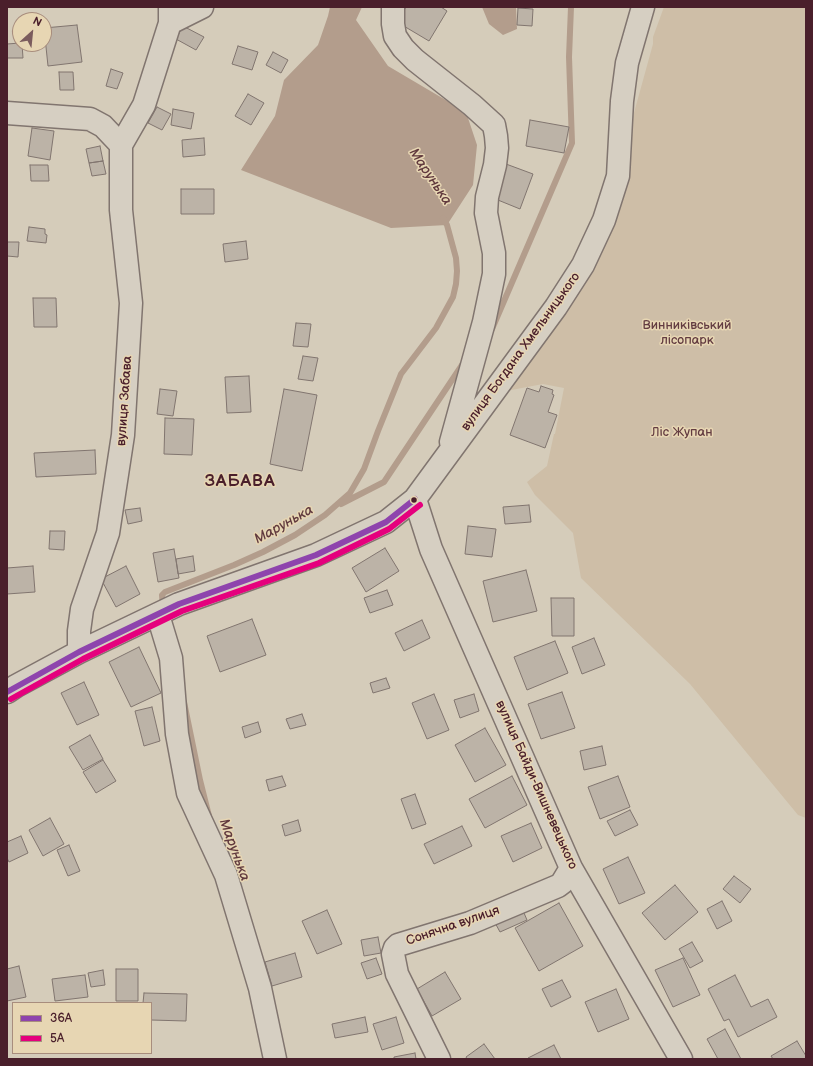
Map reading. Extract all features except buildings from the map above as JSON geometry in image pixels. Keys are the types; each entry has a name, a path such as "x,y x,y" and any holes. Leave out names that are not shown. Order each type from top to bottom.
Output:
{"street":[{"name":"вулиця Забава","path":"79,652 79,631 82,609 108,533 123,435 131,303 121,210 121,145 144,105 170,15 202,7"},
{"path":"393,7 395,36 403,48 415,60 472,104 494,125 498,148 487,197 486,213 494,253 494,274 484,322 448,454"},
{"name":"вулиця Богдана Хмельницького","path":"414,500 556,307 583,265 604,220 618,176 622,101 627,63 643,7"},
{"path":"7,113 90,119 103,126 121,145"},
{"path":"7,692 79,652 167,611 316,555 386,522 414,500"},
{"name":"вулиця Байди-Вишневецького","path":"414,500 431,549 571,868 681,1059"},
{"path":"167,611 177,734 188,793 226,875 260,988 275,1059"},
{"name":"Сонячна вулиця","path":"439,1059 397,974 393,954 395,948 398,945 470,923 558,886 562,883 571,868"}],"green space":[{"name":"Ліс Жупан","path":"664,7 806,7 806,818 798,815 690,684 581,578 573,533 535,495 527,482 547,466 564,388 543,384 506,391 600,236 653,44 653,37"}],"water":[{"path":"330,7 362,7 356,20 388,66 466,112 477,145 473,185 447,225 391,228 241,170 275,116 284,80 318,45"},
{"path":"482,7 516,7 517,29 503,35 489,24"}],"waterway":[{"path":"492,329 572,143 569,57 571,7"},
{"name":"Марунька","path":"163,607 162,595 165,592 234,565 295,535 325,515 350,493 364,469 401,374 436,328 453,297 456,284 456,258 447,225 443,218"},
{"path":"341,504 384,482 462,365"},
{"name":"Марунька","path":"184,702 209,816"}],"transit line":[{"name":"36А","path":"7,692 79,652 179,604 316,555 386,522 415,499"},
{"name":"5А","path":"11,699 83,659 182,611 319,563 389,529 420,505"}],"district":[{"name":"ЗАБАВА","path":"240,482"}],"park label":[{"name":"Винниківський лісопарк","path":"687,334"}]}
